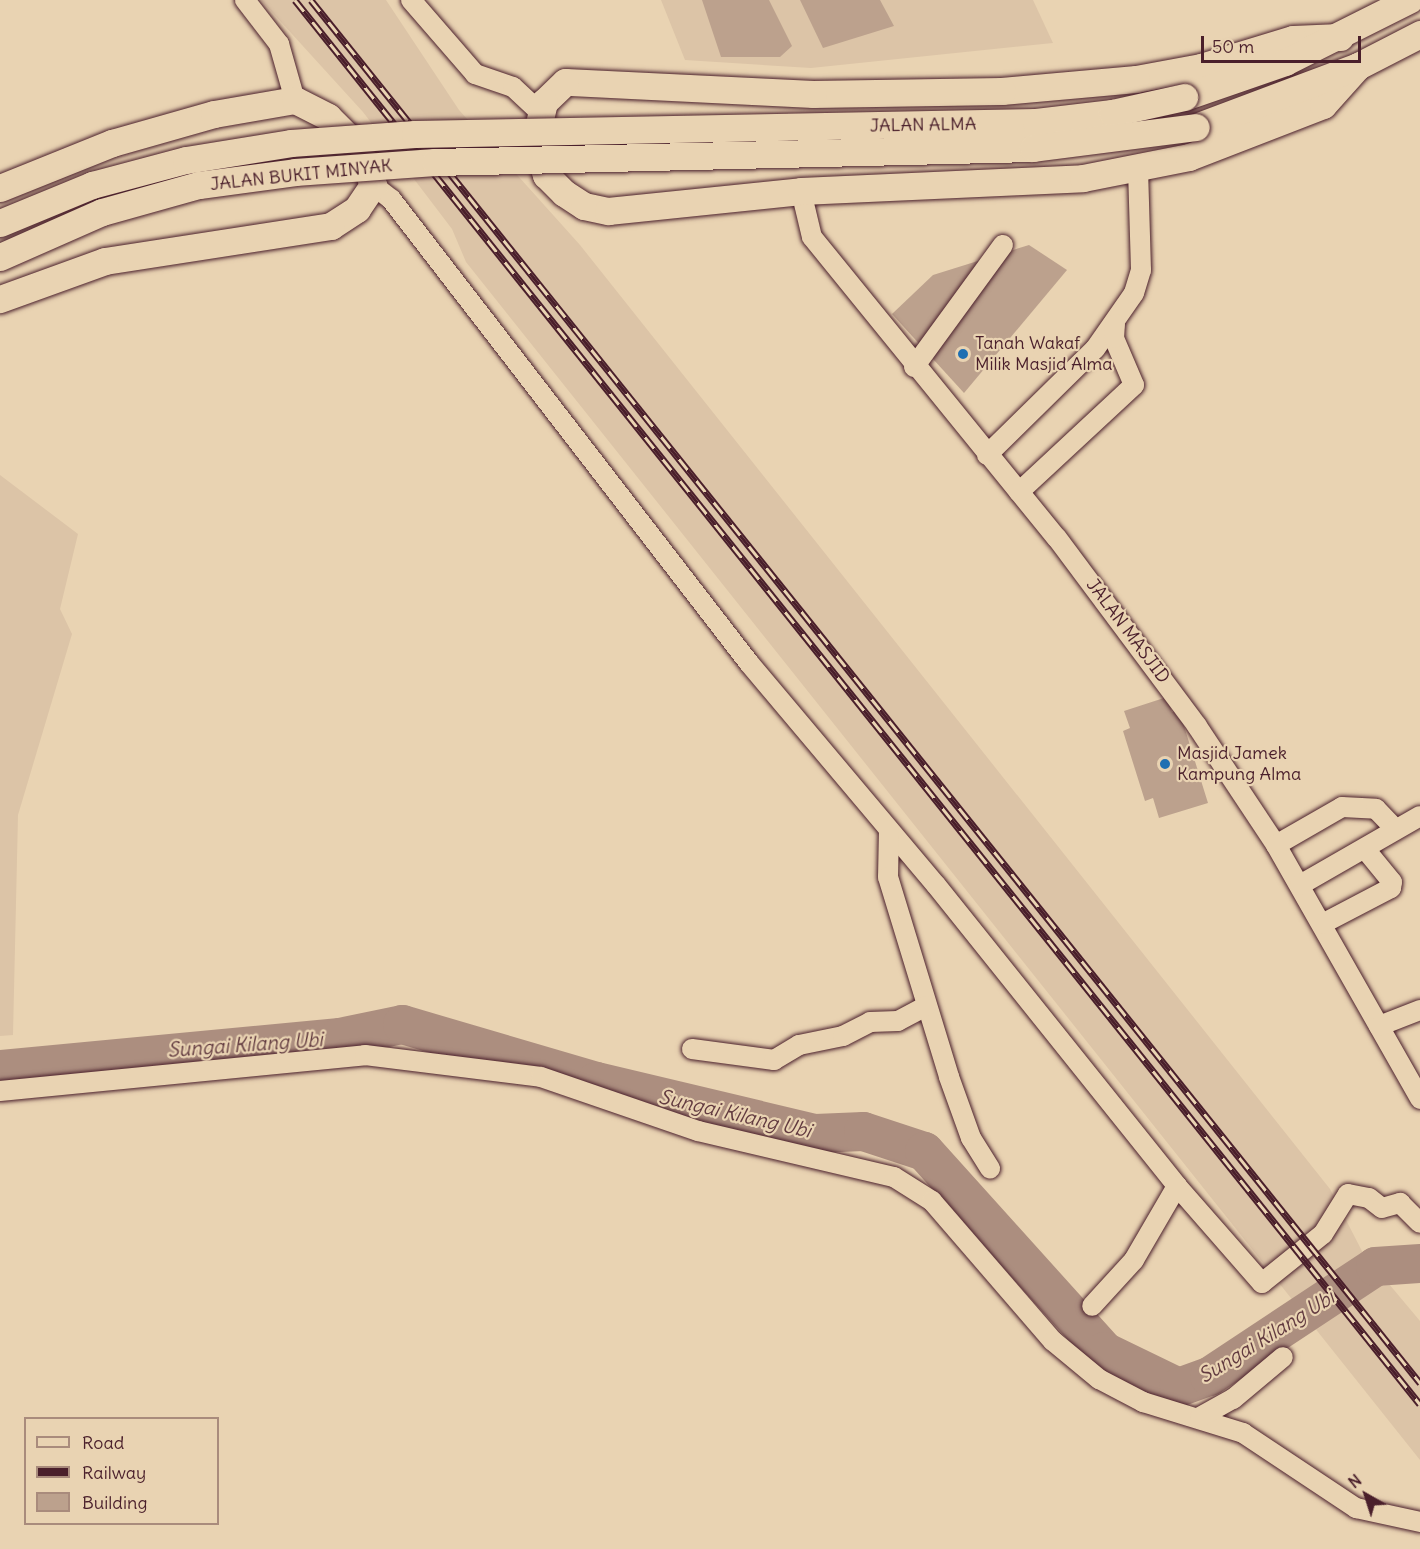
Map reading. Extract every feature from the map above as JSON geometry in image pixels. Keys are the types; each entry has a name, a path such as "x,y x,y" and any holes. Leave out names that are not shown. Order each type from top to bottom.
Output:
{"main road":[{"name":"JALAN ALMA","path":"415,134 1036,122 1112,113 1184,97 1340,37 1409,0"},
{"name":"JALAN ALMA","path":"435,162 1033,148 1196,127 1358,66 1420,34"},
{"path":"1340,37 1293,39 1201,67 1136,79 1002,91 813,94 564,82 540,112 535,141 546,175 584,206 608,211 801,192 941,188 1137,171 1189,157 1323,105 1358,66"},
{"path":"0,188 112,143 214,114 295,100 328,117 359,148 373,185 357,209 331,226 105,261 0,299"},
{"name":"JALAN BUKIT MINYAK","path":"0,223 92,185 186,160 291,142 415,134"},
{"name":"JALAN BUKIT MINYAK","path":"0,257 102,212 199,185 435,162"}],"street":[{"path":"245,0 279,44 295,100"},
{"path":"411,0 476,74 531,98 540,112"},
{"path":"987,455 1115,324 1142,270 1137,171"},
{"path":"373,185 392,199 749,663 889,830 1177,1186 1262,1283 1323,1234 1348,1194 1369,1198 1382,1208 1400,1203 1420,1223"},
{"name":"JALAN MASJID","path":"801,192 812,237 914,367 1018,492 1155,664 1276,845 1420,1099"},
{"path":"914,367 1003,245"},
{"path":"1018,492 1134,385 1114,338 1115,324"},
{"path":"1276,845 1342,807 1376,809 1395,830"},
{"path":"1300,885 1420,816"},
{"path":"889,830 888,877 926,1006 971,1138 990,1168"},
{"path":"1322,924 1391,888 1392,882 1365,849"},
{"path":"692,1049 774,1060 799,1045 843,1036 870,1022 898,1021 926,1006"},
{"path":"1379,1026 1420,1010"},
{"path":"0,1091 365,1056 541,1077 698,1131 915,1187 1053,1341 1098,1379 1143,1402 1200,1417 1243,1433 1356,1508 1420,1522"},
{"path":"1092,1306 1134,1260 1177,1186"},
{"path":"1200,1417 1233,1399 1283,1357"}],"shaded area":[{"path":"261,0 386,0 459,110 580,245 1330,1189 1363,1253 1420,1321 1420,1460 466,262 452,229 363,112"},
{"path":"661,0 1033,0 1053,43 811,68 685,60"},
{"path":"0,475 78,534 60,609 72,634 18,815 13,1035 0,1036"}],"building":[{"path":"702,0 769,0 792,46 780,57 721,57"},
{"path":"800,0 880,0 894,26 823,48"},
{"name":"Tanah Wakaf Milik Masjid Alma","path":"1029,245 1067,270 964,393 892,314 933,275"},
{"name":"Masjid Jamek Kampung Alma","path":"1167,697 1172,712 1179,710 1208,803 1159,818 1153,798 1145,801 1123,731 1130,728 1124,711"}],"waterway":[{"name":"Sungai Kilang Ubi","path":"0,1069 339,1037 402,1024 596,1081 815,1133 863,1131 924,1151 1104,1351 1178,1387 1209,1376 1375,1266 1420,1263"}],"railway":[{"path":"295,0 1420,1404"},
{"path":"311,0 1420,1383"}],"place":[{"name":"Tanah Wakaf Milik Masjid Alma","path":"963,354"},
{"name":"Masjid Jamek Kampung Alma","path":"1165,764"}]}
